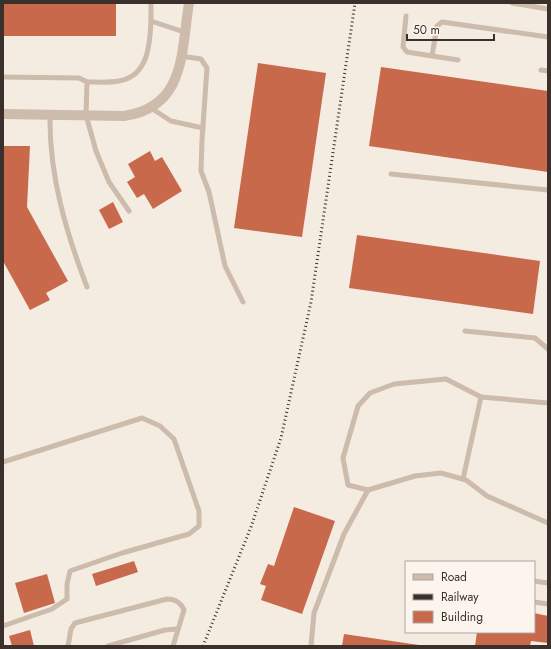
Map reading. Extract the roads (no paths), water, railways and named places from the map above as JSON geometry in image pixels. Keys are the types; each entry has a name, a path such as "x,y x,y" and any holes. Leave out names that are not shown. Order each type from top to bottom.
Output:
{"street":[{"path":"3,114 124,116 135,114 151,108 168,94 175,82 181,56 189,3"}],"lane":[{"path":"3,77 79,78 87,82 119,81 135,75 146,60 150,39 151,3"},
{"path":"512,3 548,9"},
{"path":"406,16 403,47 407,52 458,60"},
{"path":"151,21 184,32"},
{"path":"432,56 437,26 442,22 548,37"},
{"path":"181,56 201,59 208,68 201,171 209,192 224,266 243,302"},
{"path":"541,70 548,71"},
{"path":"87,82 86,116 96,151 109,182 129,211"},
{"path":"151,108 172,121 203,128"},
{"path":"50,115 50,144 58,192 65,223 87,287"},
{"path":"391,174 548,190"},
{"path":"465,331 535,338 548,347"},
{"path":"548,403 481,397 446,379 394,384 370,393 358,406 343,458 348,485 368,490 416,476 441,473 463,479 487,496 548,523"},
{"path":"463,479 481,397"},
{"path":"3,462 142,418 160,426 174,439 199,511 199,526 190,534 122,553 70,571 66,599 52,609 3,626"},
{"path":"311,646 314,613 344,534 368,490"},
{"path":"535,581 548,583"},
{"path":"68,646 71,629 75,623 167,599 178,602 182,605 184,610 173,646"},
{"path":"535,602 548,604"},
{"path":"108,646 165,630 177,629"}],"railway":[{"path":"203,646 251,527 281,438 311,302 355,3"}]}
